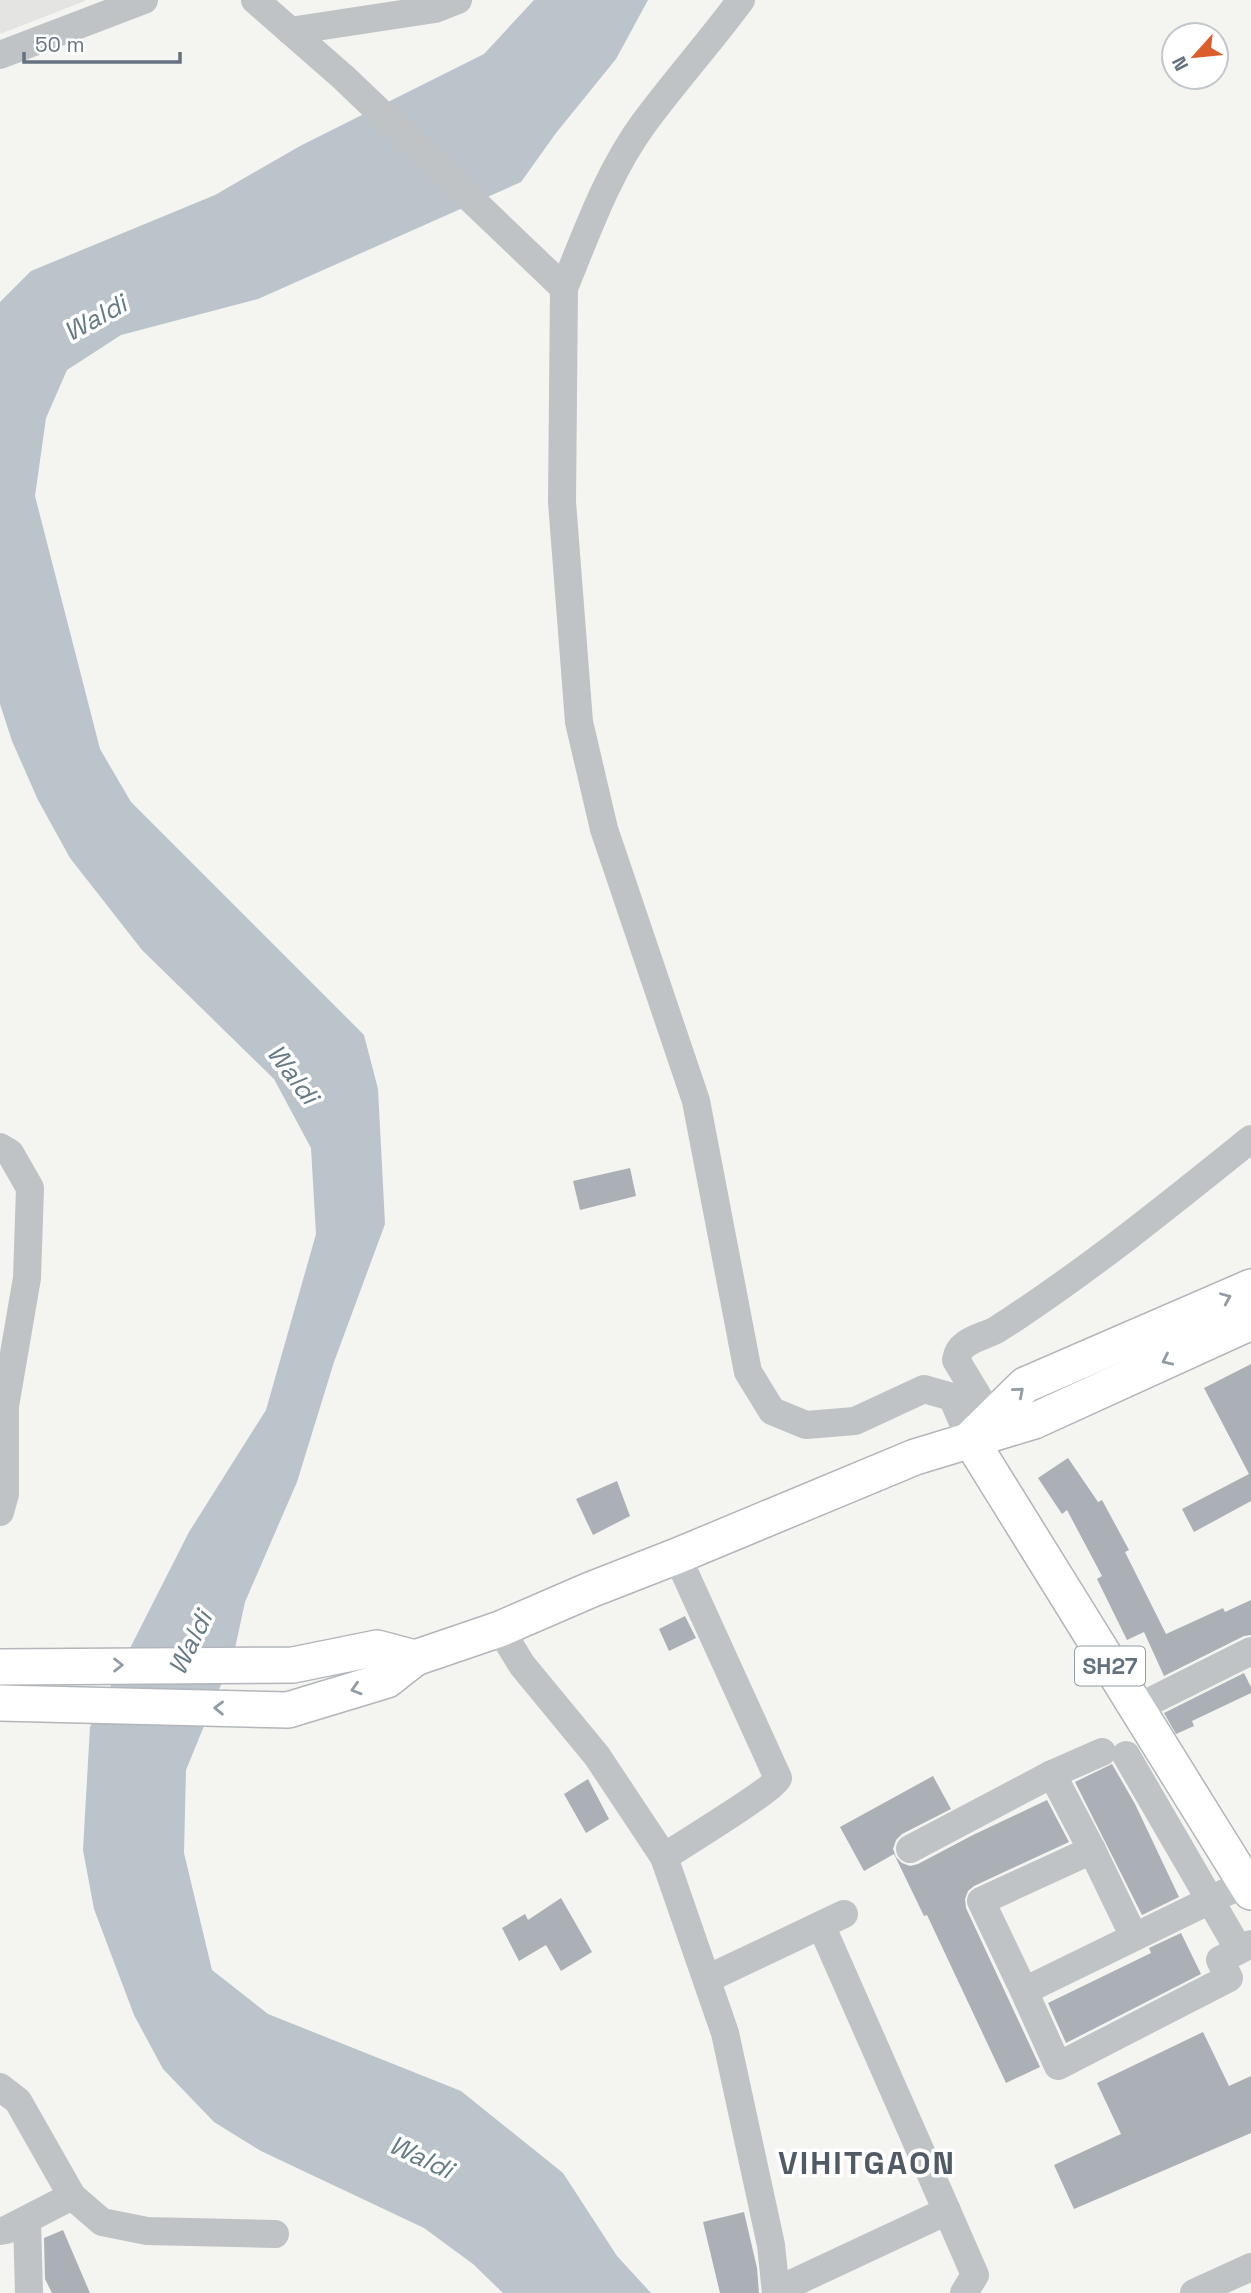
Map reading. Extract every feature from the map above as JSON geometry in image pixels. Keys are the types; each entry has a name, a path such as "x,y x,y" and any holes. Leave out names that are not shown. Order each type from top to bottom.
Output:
{"main road":[{"path":"981,1429 1025,1385 1251,1287"},
{"path":"0,1703 288,1710 387,1679 415,1658 500,1629 981,1429 1034,1421 1251,1322"},
{"name":"SH27","path":"981,1429 1137,1708 1248,1888"},
{"path":"0,1667 293,1665 377,1648 415,1658"}],"street":[{"path":"0,55 144,0"},
{"path":"255,0 343,77 564,288"},
{"path":"290,31 435,9 458,0"},
{"path":"741,0 642,124 604,190 564,288 562,502 579,722 604,829 696,1101 748,1372 772,1411 806,1425 855,1421 924,1389 952,1397 981,1429"},
{"path":"981,1429 956,1360 957,1353 964,1345 995,1331 1118,1246 1251,1139"},
{"path":"0,1147 10,1153 30,1188 27,1278 5,1406 5,1494 0,1512"},
{"path":"664,1857 761,1794 776,1782 778,1777 677,1556"},
{"path":"500,1629 522,1665 597,1756 664,1857 728,2046 771,2245 776,2292 947,2211"},
{"path":"1137,1708 1251,1651"},
{"path":"910,1849 1052,1774 1114,1753 1210,1900 1245,1947 1220,1960 1229,1978 1058,2066 981,1901 1092,1850"},
{"path":"1052,1774 1134,1937"},
{"path":"1024,1991 1210,1900 1248,1888"},
{"path":"707,1979 832,1919 947,2211 975,2275 964,2293"},
{"path":"0,2087 18,2101 72,2196 102,2222 147,2231 275,2234"},
{"path":"0,2231 6,2231 72,2196"},
{"path":"27,2220 29,2293"},
{"path":"1194,2293 1251,2267"}],"shaded area":[{"path":"0,0 84,0 85,1 0,34"}],"water":[{"name":"Waldi","path":"534,0 648,0 616,59 556,133 521,182 258,299 121,335 67,370 46,418 35,496 100,749 131,802 364,1035 378,1089 385,1224 334,1362 297,1482 245,1602 234,1653 186,1770 184,1853 212,1970 268,2014 461,2091 563,2173 617,2256 651,2293 503,2293 473,2264 424,2228 261,2151 214,2122 163,2069 134,2015 94,1909 83,1850 90,1727 189,1532 266,1410 316,1234 311,1148 274,1079 142,950 70,858 38,800 12,741 0,704 0,302 31,271 215,195 300,146 484,54"}],"building":[{"path":"630,1168 636,1196 580,1210 573,1181"},
{"path":"1251,1364 1251,1501 1194,1532 1182,1509 1249,1474 1204,1388"},
{"path":"1068,1458 1098,1502 1102,1500 1129,1550 1125,1552 1166,1634 1223,1608 1225,1612 1251,1600 1251,1635 1164,1676 1144,1632 1127,1640 1097,1579 1102,1576 1067,1510 1062,1514 1038,1478"},
{"path":"617,1481 630,1516 593,1535 576,1499"},
{"path":"685,1616 696,1638 669,1651 659,1629"},
{"path":"1244,1673 1251,1693 1192,1721 1194,1726 1176,1734 1164,1713"},
{"path":"1112,1764 1135,1804 1179,1897 1142,1915 1075,1782"},
{"path":"933,1776 951,1809 902,1834 896,1840 893,1849 902,1863 910,1866 918,1864 1047,1800 1069,1842 974,1886 965,1899 966,1908 1040,2067 1006,2083 927,1915 924,1916 894,1854 864,1871 840,1827"},
{"path":"588,1779 609,1819 586,1833 564,1794"},
{"path":"561,1898 592,1952 561,1971 546,1945 519,1961 502,1928 525,1914 528,1920"},
{"path":"1181,1933 1201,1974 1066,2043 1048,2003 1151,1953 1149,1948"},
{"path":"1203,2032 1229,2086 1251,2076 1251,2133 1074,2209 1054,2165 1121,2134 1097,2083"},
{"path":"744,2212 757,2268 759,2293 720,2293 703,2222"},
{"path":"63,2230 90,2293 52,2293 45,2279 44,2238"}],"district":[{"name":"VIHITGAON","path":"867,2163"}]}
